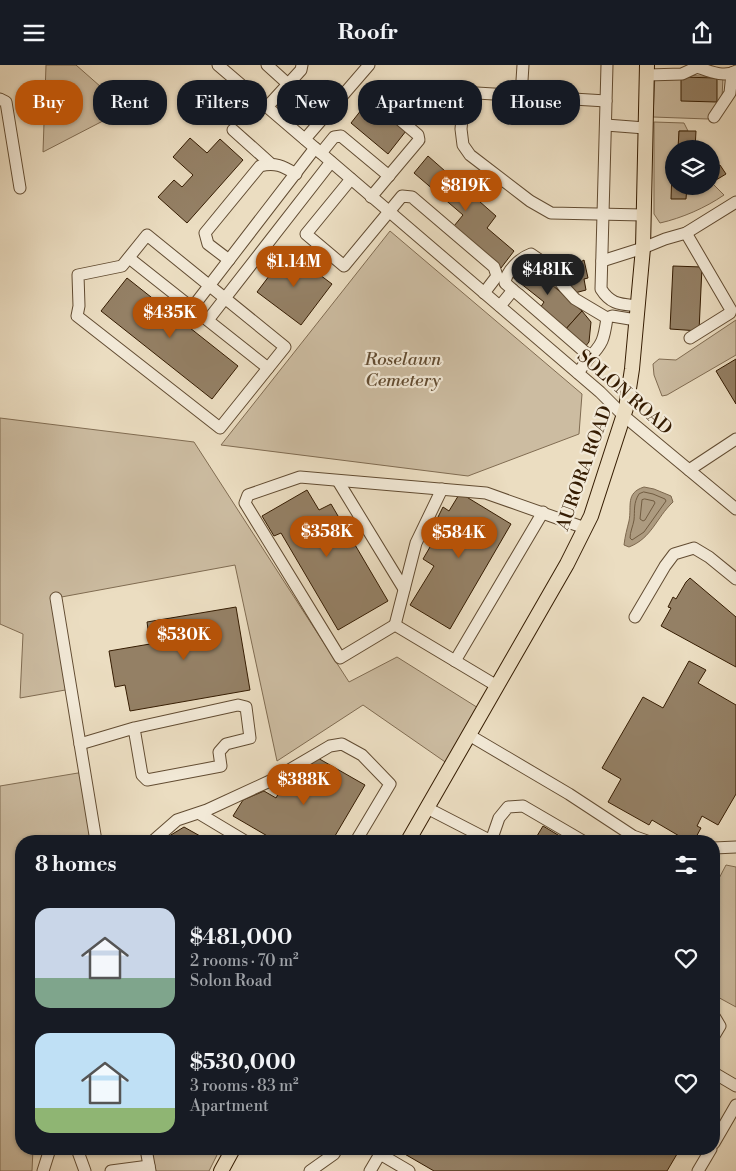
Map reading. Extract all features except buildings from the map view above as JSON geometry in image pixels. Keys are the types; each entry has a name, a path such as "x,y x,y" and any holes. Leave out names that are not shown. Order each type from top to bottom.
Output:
{"main road":[{"name":"AURORA ROAD","path":"412,835 567,564 591,516 624,416 632,369 642,249 647,70"},
{"path":"221,1171 230,1155"}],"street":[{"name":"SOLON ROAD","path":"218,65 236,80"},
{"path":"267,65 284,80"},
{"path":"292,80 301,70 302,65"},
{"path":"306,139 370,65"},
{"path":"522,80 523,65"},
{"path":"607,65 602,289 607,299 637,313"},
{"path":"647,70 682,74 697,66 711,72 734,72 730,93 714,117"},
{"path":"492,94 477,93 468,100 463,109 461,129 463,145 470,155 530,201 551,213 643,215"},
{"path":"267,107 277,96"},
{"path":"0,99 6,102 20,187"},
{"path":"580,99 606,101"},
{"name":"SOLON ROAD","path":"267,107 600,391 624,416 736,509"},
{"path":"371,197 419,140 418,135 406,125"},
{"path":"606,125 645,128"},
{"path":"233,130 270,163"},
{"path":"192,308 292,179 318,150 334,137 341,136 388,176"},
{"path":"229,260 208,244 205,233 260,166 270,163 281,165 305,197"},
{"path":"208,320 331,163"},
{"path":"351,179 306,234 344,266 402,196 412,197 494,267 497,276 484,293"},
{"path":"602,261 686,233 736,202"},
{"path":"686,233 731,310 730,313 690,338"},
{"path":"147,235 210,285 285,347 220,428 77,316 79,306 78,275 122,266 147,235"},
{"path":"588,359 586,353 505,283 506,277 524,256 531,254 548,265 575,299 607,318"},
{"path":"129,257 268,368"},
{"path":"500,306 513,290"},
{"path":"607,318 637,313"},
{"path":"578,373 601,346 607,318"},
{"path":"688,470 736,439"},
{"path":"442,489 416,543 395,625 340,658 245,503 248,495 300,477 338,481 442,489 486,493 584,528"},
{"path":"338,481 404,589"},
{"path":"455,661 542,512"},
{"path":"635,617 674,554 694,549 709,557 736,579"},
{"path":"56,598 95,835"},
{"path":"395,625 497,686"},
{"path":"80,744 134,728 238,705 246,707 250,738 226,744 219,751 221,767 147,780 142,775 134,728"},
{"path":"469,735 569,794 631,835"},
{"path":"160,835 177,820 200,814 272,780 330,747 342,744 362,755 390,784 360,835"},
{"path":"493,835 499,818 508,807 523,807 572,835"},
{"path":"427,809 479,835"},
{"path":"200,814 235,835"},
{"path":"720,848 736,847"},
{"path":"720,1077 736,1086"},
{"path":"720,1133 736,1105"},
{"path":"43,1171 48,1155"},
{"path":"79,1155 84,1171"},
{"path":"111,1171 149,1169 147,1155"},
{"path":"310,1171 333,1155"},
{"path":"370,1171 379,1155"},
{"path":"382,1155 409,1171"},
{"path":"698,1171 707,1155"}],"green space":[{"path":"46,65 76,65 93,80 93,125 95,125 43,152 44,125 83,125 83,80 45,80"},
{"path":"655,74 723,77 722,98 708,119 653,117"},
{"path":"654,122 684,123 688,131 679,131 678,140 665,140 665,195 720,195 720,191 724,195 693,212 660,223 654,214"},
{"name":"Roselawn Cemetery","path":"390,231 582,394 579,434 468,476 221,445"},
{"path":"736,320 736,355 667,395 662,396 654,375 653,364 659,359 676,360"},
{"path":"0,418 194,442 349,682 397,657 483,711 451,766 363,705 277,761 235,565 56,598 71,689 20,698 23,634 0,624"},
{"path":"84,772 94,835 15,835 15,1155 33,1155 32,1171 0,1171 0,786"},
{"path":"726,865 736,867 736,1007 720,998 720,876"},
{"path":"153,1155 217,1155 209,1171 155,1171"}],"water":[{"path":"644,487 671,496 673,502 649,533 629,547 624,545 629,521 630,501 634,493"}]}
